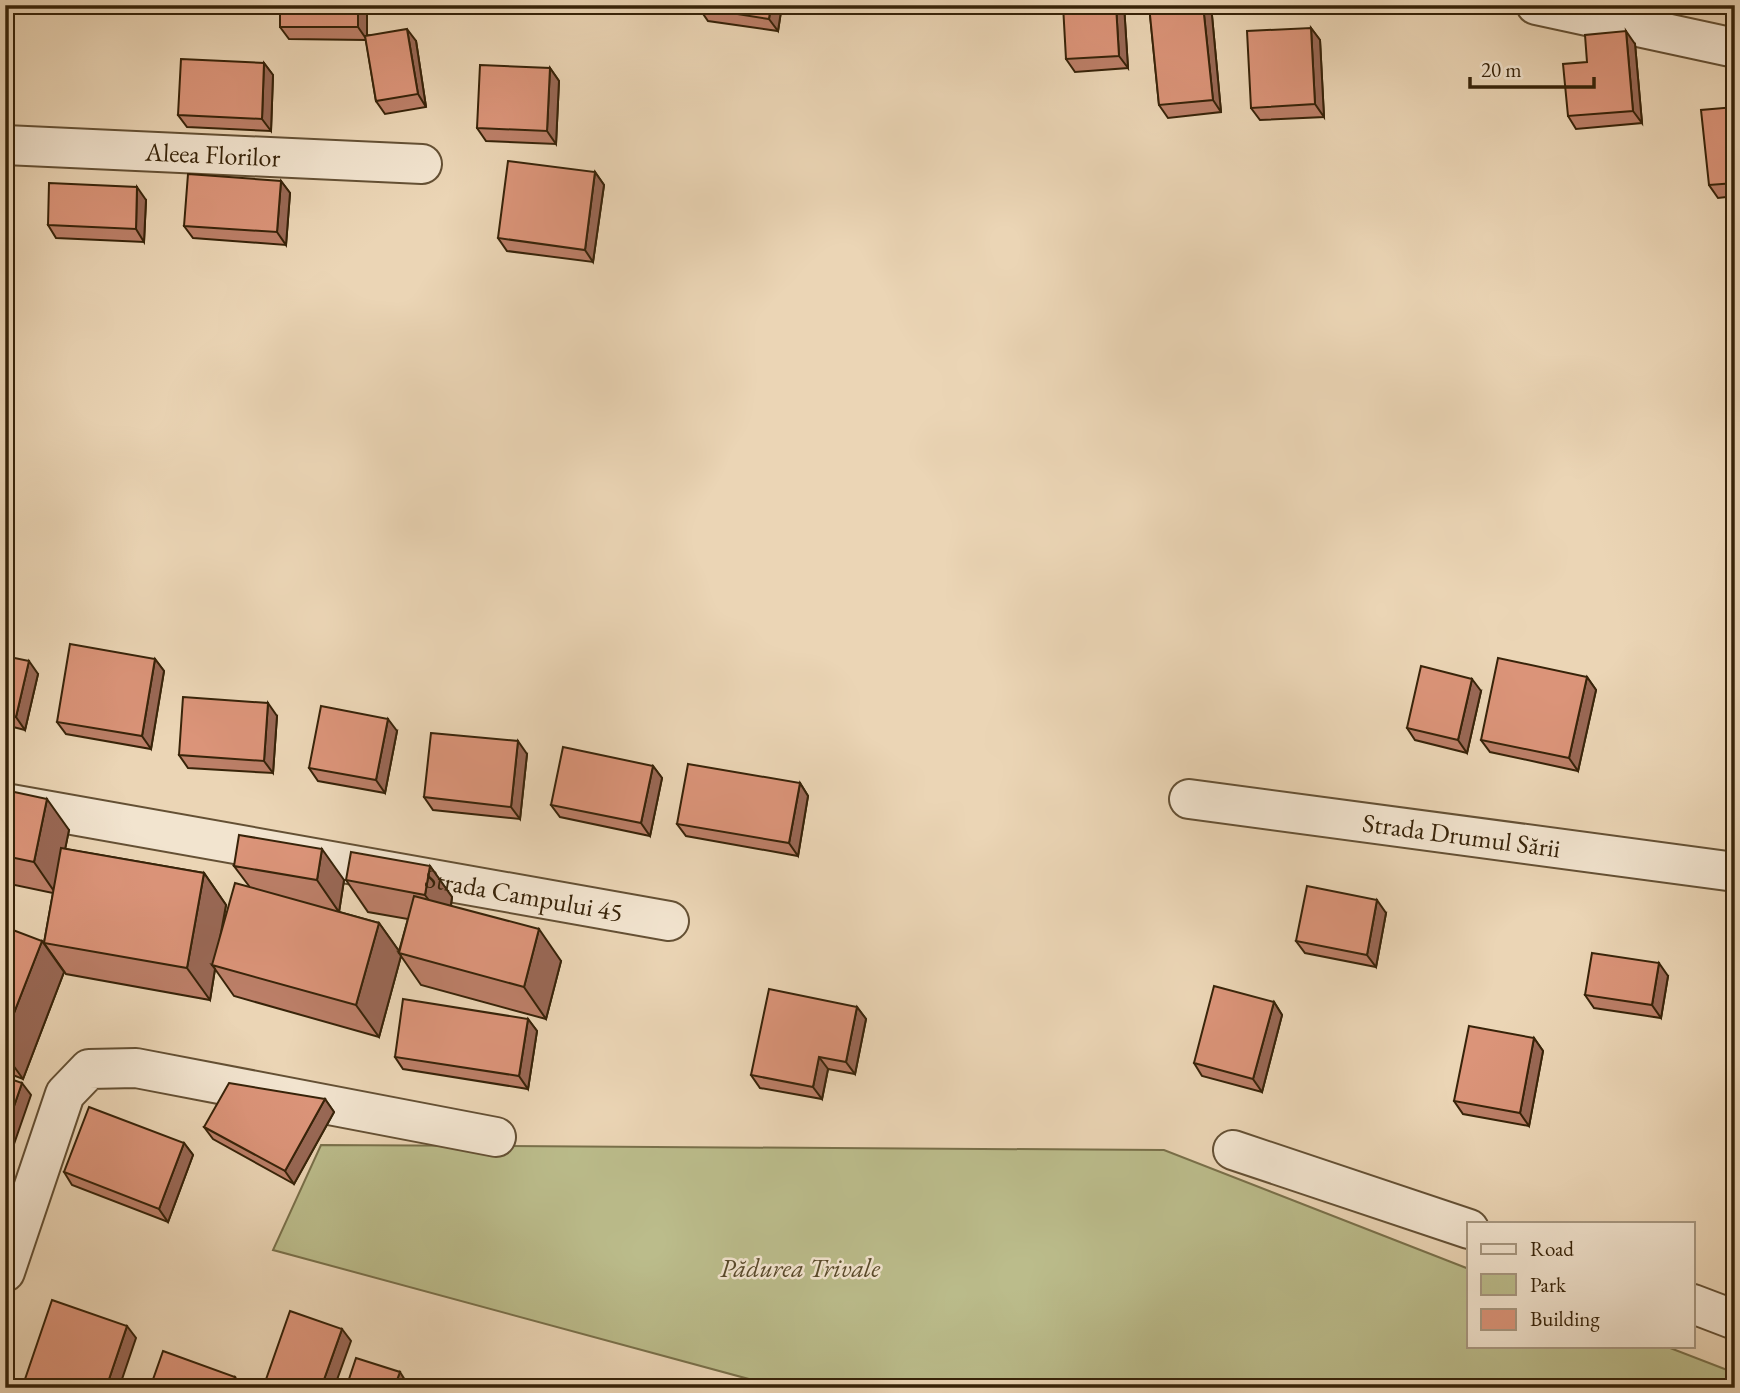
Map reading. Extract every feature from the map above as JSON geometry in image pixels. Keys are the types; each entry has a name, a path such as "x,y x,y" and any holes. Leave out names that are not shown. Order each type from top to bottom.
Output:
{"street":[{"path":"1536,5 1735,48"},
{"name":"Aleea Florilor","path":"5,145 422,164"},
{"name":"Strada Drumul Sării","path":"1189,799 1735,872"},
{"name":"Strada Campului 45","path":"5,803 669,921"},
{"path":"5,1272 65,1094 89,1069 136,1068 496,1138"},
{"path":"1233,1150 1467,1228"},
{"path":"1694,1304 1735,1320"}],"green space":[{"name":"Pădurea Trivale","path":"321,1145 1164,1150 1467,1268 1467,1348 1670,1348 1735,1373 1735,1388 782,1388 273,1250"}],"building":[{"path":"280,5 358,5 358,27 280,27"},
{"path":"699,5 771,5 769,19 699,8"},
{"path":"1063,5 1116,5 1119,56 1066,59"},
{"path":"1149,5 1203,5 1213,100 1159,105"},
{"path":"1311,28 1315,104 1251,108 1247,31"},
{"path":"407,29 418,94 376,101 365,36"},
{"path":"1626,31 1633,111 1568,116 1563,64 1587,62 1585,35"},
{"path":"181,59 264,63 262,119 178,115"},
{"path":"480,65 550,68 547,131 477,128"},
{"path":"1735,107 1735,183 1709,185 1701,110"},
{"path":"508,161 595,172 585,250 498,238"},
{"path":"188,174 281,181 277,232 184,226"},
{"path":"49,183 137,187 136,229 48,225"},
{"path":"70,644 155,659 142,736 57,722"},
{"path":"5,656 29,661 16,717 5,715"},
{"path":"1498,658 1587,677 1569,758 1481,740"},
{"path":"1421,666 1472,679 1458,740 1407,728"},
{"path":"183,697 268,703 264,761 179,755"},
{"path":"321,706 388,719 376,780 309,768"},
{"path":"431,733 518,741 511,807 424,797"},
{"path":"563,747 653,766 641,823 551,805"},
{"path":"688,764 800,783 789,843 677,824"},
{"path":"5,790 47,799 34,862 5,856"},
{"path":"239,835 322,849 317,880 234,866"},
{"path":"61,848 204,873 187,968 44,943"},
{"path":"351,852 430,866 425,895 346,880"},
{"path":"235,883 379,923 356,1005 212,965"},
{"path":"1307,886 1377,900 1367,955 1296,941"},
{"path":"414,896 539,929 524,987 399,953"},
{"path":"5,927 42,941 5,1036"},
{"path":"1592,953 1659,963 1652,1005 1585,995"},
{"path":"1214,986 1274,1002 1253,1079 1194,1063"},
{"path":"769,989 857,1007 846,1062 819,1057 813,1087 751,1075"},
{"path":"403,999 528,1019 519,1076 395,1057"},
{"path":"1469,1026 1534,1038 1520,1113 1454,1101"},
{"path":"5,1077 22,1083 5,1132"},
{"path":"229,1083 325,1099 285,1171 204,1127"},
{"path":"89,1107 184,1143 159,1209 64,1172"},
{"path":"52,1300 127,1326 106,1388 22,1388"},
{"path":"290,1311 342,1329 321,1388 263,1388"},
{"path":"163,1351 235,1377 231,1388 150,1388"},
{"path":"356,1358 400,1372 394,1388 346,1388"}]}
